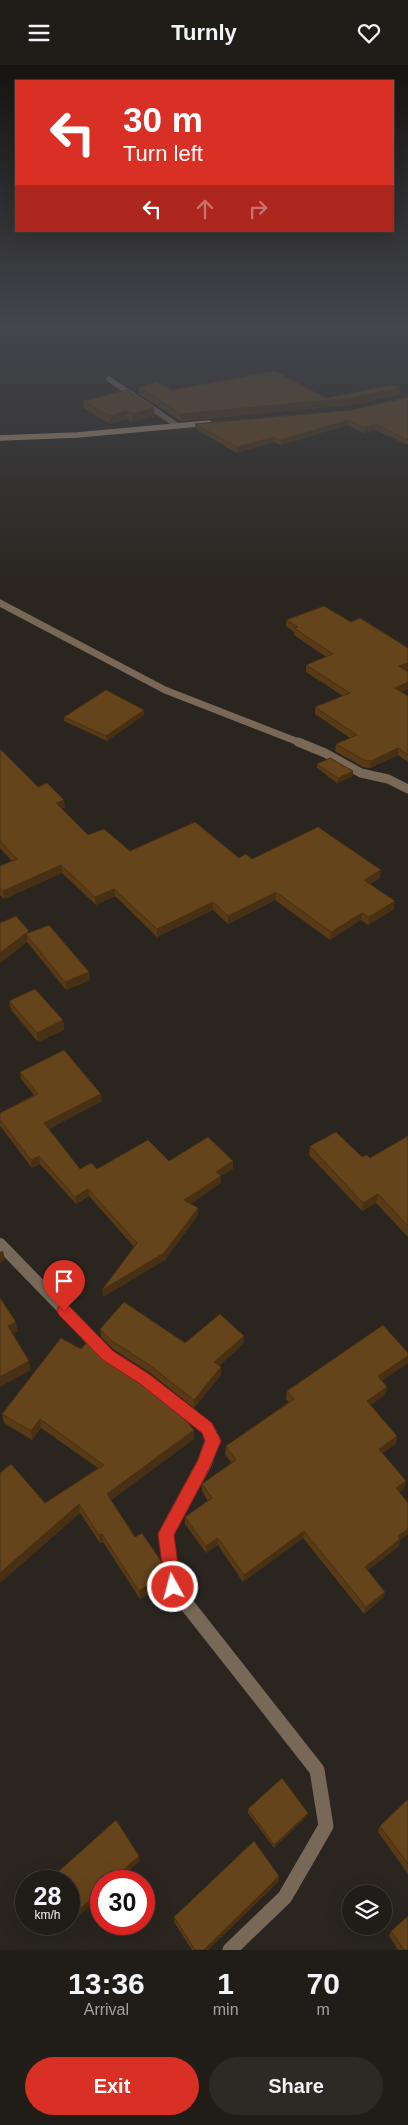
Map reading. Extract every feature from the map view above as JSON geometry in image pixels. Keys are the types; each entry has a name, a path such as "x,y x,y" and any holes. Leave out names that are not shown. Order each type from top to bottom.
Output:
{"street":[{"path":"159,413 178,426"},
{"path":"0,438 77,435 216,422"},
{"path":"0,603 165,690 326,753 361,773 388,779 408,789"},
{"path":"0,1244 108,1355 144,1378 207,1428 213,1441 204,1464 166,1534 173,1587 317,1770 326,1826 285,1897 230,1950"}],"building":[{"path":"104,413 120,413 109,416"},
{"path":"319,413 408,413 408,440 375,424 364,428 348,420 281,440 274,437 237,447 195,424"},
{"path":"324,606 351,622 360,618 408,648 408,663 399,666 408,672 408,682 395,688 408,696 408,755 398,748 371,761 364,760 336,744 357,735 315,707 350,693 306,665 333,654 294,628 298,627 286,620"},
{"path":"106,690 144,710 106,736 64,717"},
{"path":"0,749 38,787 47,783 64,800 56,803 88,835 104,829 130,851 195,822 239,858 246,854 252,859 318,827 381,870 364,880 395,901 369,917 362,913 331,932 276,892 228,916 213,902 157,929 114,889 95,897 61,865 3,891 0,888 0,866 17,859 0,841"},
{"path":"330,758 353,771 338,778 317,764"},
{"path":"16,916 29,931 0,953 0,923"},
{"path":"49,925 89,972 65,982 26,934"},
{"path":"35,989 63,1020 37,1033 9,1001"},
{"path":"64,1050 101,1094 44,1123 80,1169 91,1163 97,1169 148,1140 169,1161 208,1137 233,1161 216,1172 221,1176 184,1200 198,1208 164,1253 102,1290 137,1243 88,1189 75,1197 39,1156 31,1160 0,1120 0,1113 38,1094 20,1072"},
{"path":"336,1132 362,1157 367,1155 370,1158 408,1136 408,1226 378,1194 363,1203 310,1146"},
{"path":"0,1298 16,1322 8,1326 29,1361 0,1377"},
{"path":"124,1302 185,1343 220,1314 244,1336 214,1362 221,1367 194,1400 148,1364 112,1341 100,1329"},
{"path":"383,1325 408,1353 408,1356 378,1376 387,1387 367,1401 397,1436 379,1449 406,1481 396,1488 408,1503 408,1529 398,1536 400,1539 365,1567 385,1592 366,1607 304,1531 244,1575 218,1538 206,1546 185,1517 212,1498 202,1484 236,1460 226,1446 294,1399 287,1391"},
{"path":"61,1338 81,1349 90,1339 103,1352 139,1375 184,1411 181,1415 194,1430 107,1494 135,1537 142,1533 161,1561 163,1575 139,1591 102,1534 99,1535 79,1504 0,1573 0,1473 11,1464 45,1503 104,1465 40,1419 31,1431 2,1414"},
{"path":"282,1778 308,1813 274,1845 248,1809"},
{"path":"408,1799 408,1864 380,1826"},
{"path":"116,1820 139,1856 123,1870 90,1870 90,1900 80,1909 80,1870 60,1870"},
{"path":"254,1841 279,1876 204,1950 195,1950 174,1917"},
{"path":"408,1916 408,1950 404,1950 392,1930"}],"route":[{"path":"64,1311 108,1355 144,1378 207,1428 213,1441 204,1464 166,1534 173,1587"}]}
